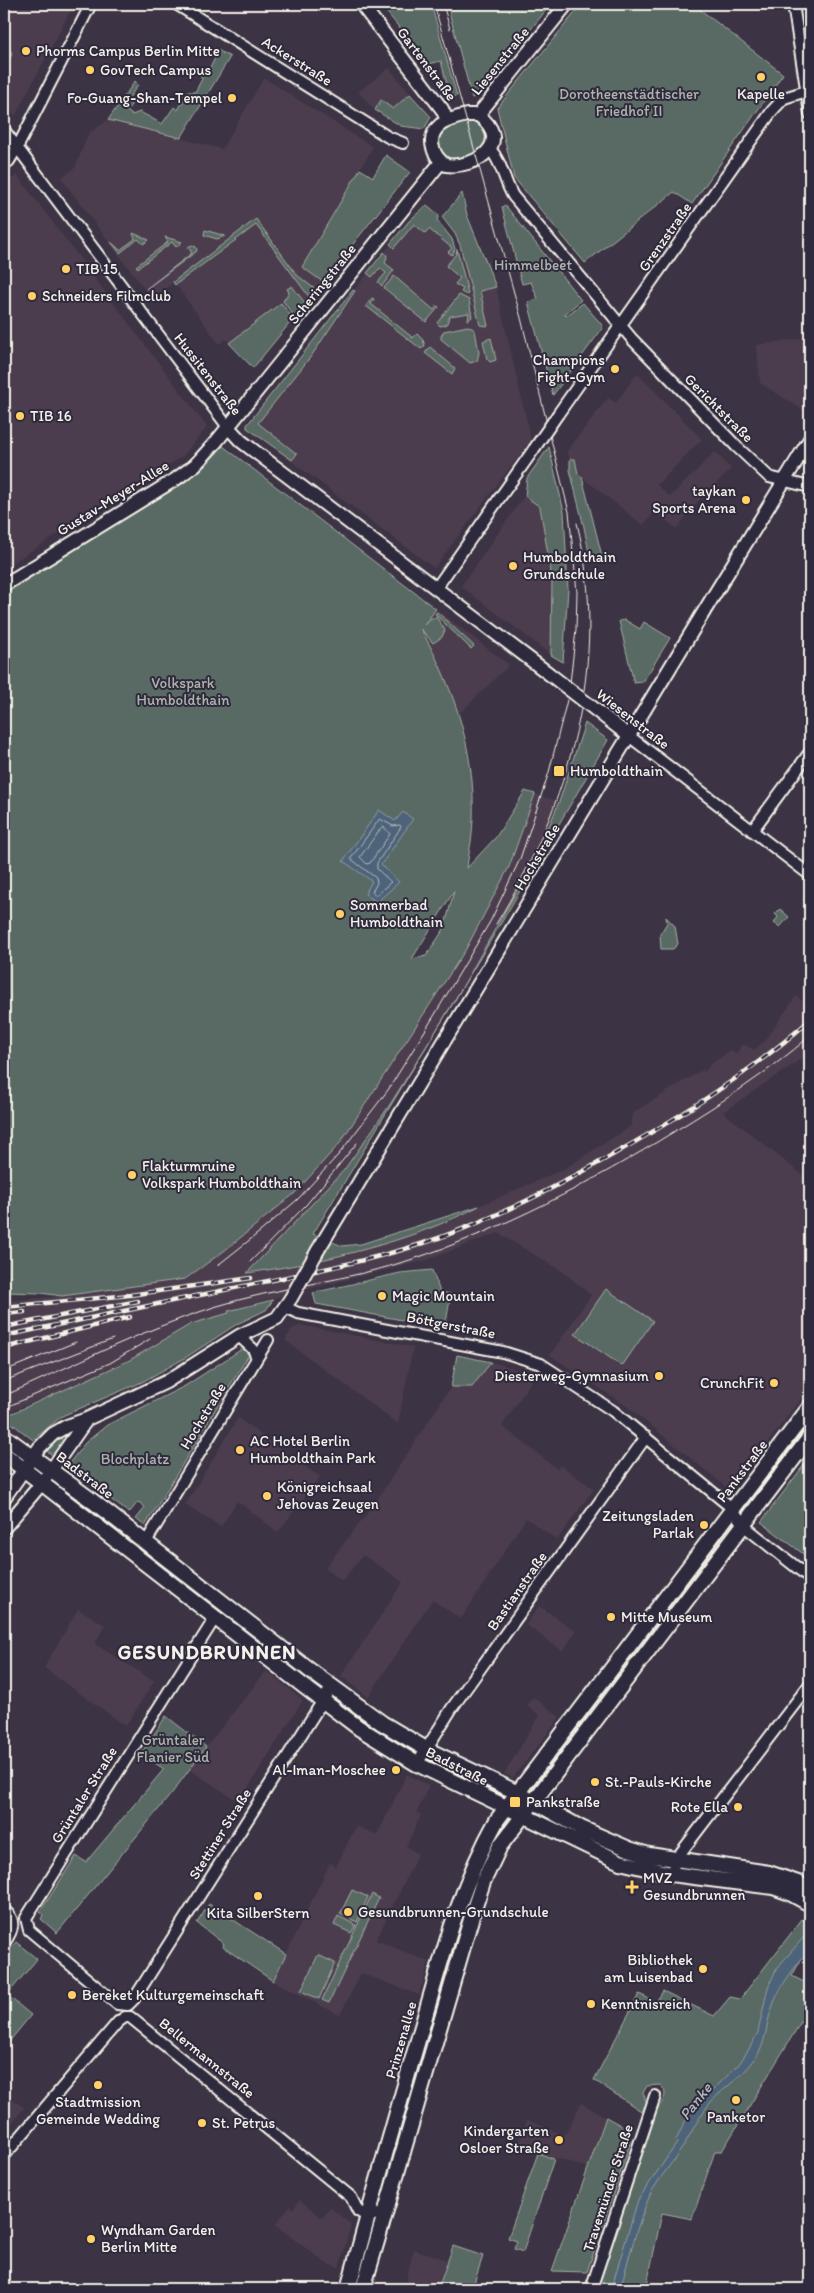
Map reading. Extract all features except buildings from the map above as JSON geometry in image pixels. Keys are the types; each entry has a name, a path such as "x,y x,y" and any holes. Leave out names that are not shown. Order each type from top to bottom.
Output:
{"main road":[{"name":"Pankstraße","path":"506,1808 810,1407"},
{"name":"Badstraße","path":"4,1436 146,1542 332,1686 382,1723 426,1749 518,1793 608,1841 649,1854 769,1873 798,1883 810,1890"},
{"path":"533,1801 810,1437"},
{"name":"Badstraße","path":"4,1454 322,1700 376,1739 417,1764 622,1863 670,1874 773,1888 790,1893 810,1904"},
{"path":"137,1556 146,1542"},
{"name":"Prinzenallee","path":"348,2289 376,2214 483,1882 500,1846 533,1801"},
{"name":"Prinzenallee","path":"362,2289 376,2214 458,1905 486,1838 506,1808"}],"street":[{"path":"4,165 9,162 17,148 91,4"},
{"name":"Ackerstraße","path":"176,4 388,137 403,143"},
{"name":"Gartenstraße","path":"361,4 438,103 447,120"},
{"name":"Liesenstraße","path":"478,115 567,4"},
{"path":"793,4 808,90 810,114"},
{"name":"Grenzstraße","path":"436,587 777,104 790,94 808,90"},
{"path":"441,162 446,165 460,165 483,157 490,149 493,138 491,127 478,115"},
{"name":"Gartenstraße","path":"441,162 433,151 432,139 439,126 447,120 462,116 478,115"},
{"name":"Hussitenstraße","path":"4,130 228,427 241,441 436,587"},
{"path":"490,149 497,157 506,184 513,196 621,327"},
{"name":"Scheringstraße","path":"228,427 441,162"},
{"name":"Gerichtstraße","path":"621,327 768,477 810,487"},
{"name":"Gustav-Meyer-Allee","path":"4,585 176,479 195,465 228,427"},
{"name":"Hochstraße","path":"288,1302 810,440"},
{"name":"Wiesenstraße","path":"436,587 810,876"},
{"path":"752,830 810,752"},
{"path":"4,1498 23,1469 53,1434 166,1382 239,1336 277,1318 288,1302"},
{"name":"Böttgerstraße","path":"288,1302 298,1313 503,1352 528,1359 549,1368 613,1411 733,1509"},
{"path":"239,1336 253,1349 256,1358"},
{"name":"Hochstraße","path":"146,1542 268,1340"},
{"path":"4,1528 42,1483 87,1419"},
{"name":"Bastianstraße","path":"417,1764 452,1708 646,1437"},
{"path":"733,1509 742,1525 810,1578"},
{"name":"Grüntaler Straße","path":"117,2004 29,1930 26,1921 28,1911 215,1618"},
{"path":"670,1874 676,1858 810,1684"},
{"name":"Stettiner Straße","path":"117,2004 128,2005 134,1999 332,1686"},
{"path":"4,1943 12,1933 12,1922 6,1911"},
{"name":"Bellermannstraße","path":"4,2156 118,2022 125,2017 137,2020 351,2196 362,2200 376,2214"},
{"name":"Travemünder Straße","path":"591,2289 655,2096"}],"shaded area":[{"name":"Phorms Campus Berlin Mitte","path":"4,4 74,4 15,116 4,101"},
{"path":"389,68 410,94 393,109 381,101 375,110 358,92"},
{"path":"264,78 373,147 302,267 323,282 253,368 226,339 219,344 174,282 152,299 61,178 75,168 88,134 108,120 222,149"},
{"path":"17,175 207,427 183,456 4,568 4,184"},
{"path":"415,214 496,287 531,440 434,568 247,428 247,425"},
{"path":"810,337 810,410 808,413 760,383 757,345"},
{"path":"637,373 702,439 657,485 670,497 715,452 731,469 697,502 677,529 655,512 643,525 578,474 575,459 570,459 567,451 608,398 616,403"},
{"name":"Humboldthain Grundschule","path":"525,495 540,507 549,554 552,578 551,655 461,586"},
{"path":"436,609 509,665 459,714 421,629"},
{"path":"535,794 559,802 538,853 454,1002 389,1106 344,1170 248,1273 288,1267 347,1254 452,1221 479,1206 564,1169 630,1127 634,1112 702,1070 704,1072 711,1064 731,1050 736,1054 743,1044 754,1050 765,1041 796,996 810,1006 810,1053 723,1112 810,1181 810,1387 731,1491 628,1407 550,1355 591,1295 562,1271 498,1233 427,1260 229,1310 229,1313 191,1324 156,1346 101,1375 4,1414 4,1301 62,1296 185,1279 224,1251 294,1194 340,1143 466,949 509,867"},
{"path":"301,1325 413,1347 398,1424 285,1340 292,1329"},
{"path":"491,1362 536,1374 502,1426 557,1469 560,1465 594,1489 557,1540 526,1518 461,1619 432,1600 368,1697 341,1676 403,1582 363,1555 342,1581 325,1568 372,1507 451,1387 472,1387"},
{"path":"238,1418 320,1477 278,1532 237,1501 221,1527 185,1505"},
{"path":"539,1606 576,1631 563,1651 526,1625"},
{"path":"78,1609 105,1625 95,1644 154,1681 126,1726 44,1668"},
{"path":"266,1671 303,1700 239,1802 189,1769"},
{"path":"533,1697 560,1717 513,1778 504,1774 540,1715 527,1706"},
{"name":"Gesundbrunnen-Grundschule","path":"407,1774 429,1786 417,1812 421,1815 406,1846 418,1854 376,1940 429,1962 419,1995 361,1973 340,2015 273,1981 330,1863 336,1867 356,1826 377,1835"},
{"path":"4,2092 24,2108 7,2129 4,2129"},
{"name":"Kindergarten Osloer Straße","path":"581,2103 606,2117 588,2168 517,2146 527,2120 565,2135"},
{"path":"300,2200 322,2218 331,2208 351,2225 339,2268 327,2264 275,2225 290,2206 293,2209"},
{"path":"414,2249 447,2260 438,2289 407,2289 407,2274"}],"green space":[{"path":"380,4 431,4 457,96 450,97 441,61 429,64"},
{"path":"447,4 551,4 478,95 472,98"},
{"name":"Dorotheenstädtischer Friedhof II","path":"582,4 693,4 783,74 692,204 674,192 585,263 514,178 497,108"},
{"path":"4,38 12,54 7,63 4,57"},
{"path":"214,48 230,57 181,138 108,120 135,81 138,85 128,99 132,103 127,111 132,115 140,112 162,124 174,107 178,110 183,101 182,95 185,92 195,92 202,79 200,74 206,76 216,56 211,52"},
{"path":"410,94 431,117 424,129 401,126 375,110 381,100 393,109"},
{"path":"471,120 480,122 489,137 482,153 451,160 442,156 437,141 445,130"},
{"path":"386,155 410,172 323,282 302,267 360,169 373,177"},
{"path":"462,193 467,215 496,287 480,291 488,326 480,325 460,245 455,234 442,217"},
{"path":"427,205 439,215 437,220 452,239 455,249 452,255 448,252 452,248 429,229 425,233 414,224 394,248 390,244 409,221"},
{"name":"Himmelbeet","path":"505,205 581,300 565,314 566,316 583,303 602,325 602,329 553,395 528,302 538,299 531,282 522,284 502,207"},
{"path":"256,219 297,275 316,290 310,298 256,225 175,285 173,282"},
{"path":"205,230 225,236 217,239 204,235"},
{"path":"133,233 149,240 143,244 138,239 120,253 111,242 120,250 135,239"},
{"path":"165,237 182,242 176,247 172,242 138,268 136,266 168,242"},
{"path":"192,245 196,247 197,251 146,289 192,253 188,247"},
{"path":"457,249 467,295 461,292 463,289 455,284 460,278 446,266 456,254"},
{"path":"384,252 387,256 385,263 394,270 382,286 378,282 386,273 380,268 372,277 367,273"},
{"path":"394,276 434,310 437,306 439,307 426,322 384,288"},
{"path":"292,286 305,303 294,316 283,301 289,292 287,289"},
{"path":"353,290 355,291 312,355 258,423 297,454 292,460 247,428 247,425"},
{"path":"459,295 469,300 472,317 468,320 469,313 450,316 446,325 440,326 437,323"},
{"path":"372,298 374,299 371,304 413,338 417,334 423,340 425,346 421,349 366,306"},
{"path":"281,303 293,319 253,368 229,343"},
{"path":"468,326 475,330 479,353 477,361 470,363 441,339 444,331"},
{"path":"491,338 496,360 490,362 487,359 483,341"},
{"path":"430,347 455,368 452,374 425,353"},
{"name":"Volkspark Humboldthain","path":"223,446 436,609 424,625 431,618 437,618 445,630 442,637 433,643 421,629 445,677 462,727 468,753 473,807 472,834 467,868 496,837 525,791 535,794 509,867 466,949 340,1143 294,1194 224,1251 185,1279 62,1296 41,1293 4,1292 10,1277 4,1278 4,594 191,478","holes":["454,891 444,929 426,956 412,959"]},
{"path":"549,447 564,512 568,589 563,662 551,655 552,578 540,507 525,496 527,478"},
{"path":"570,459 575,459 578,474 582,477 602,556 590,558 570,470"},
{"path":"437,612 474,646 471,649 435,614"},
{"path":"625,620 640,629 644,622 670,638 643,682 634,683 619,621"},
{"path":"585,723 608,740 462,987 538,853 559,802"},
{"path":"780,909 789,917 780,927 774,923 778,917 775,914"},
{"path":"666,917 675,926 678,944 673,949 661,949 660,934 667,923"},
{"path":"462,987 454,1002 435,1033"},
{"path":"435,1033 313,1234 342,1246 361,1244 479,1206 426,1230 366,1249 336,1257 247,1273 344,1170 389,1106"},
{"name":"Magic Mountain","path":"432,1270 440,1292 451,1294 445,1328 316,1304 313,1293 400,1273"},
{"path":"606,1289 653,1321 622,1366 575,1334"},
{"path":"273,1300 266,1310 237,1324 185,1358 142,1382 62,1416 33,1440 4,1417 128,1361 191,1324 229,1313 228,1311"},
{"name":"Blochplatz","path":"245,1347 250,1353 201,1433 206,1436 205,1438 200,1436 198,1439 203,1442 201,1445 196,1442 145,1526 136,1519 145,1508 143,1505 138,1502 129,1513 67,1466 85,1443 107,1425 185,1386"},
{"path":"457,1355 491,1362 472,1387 451,1387"},
{"path":"810,1417 810,1428 762,1489 758,1485"},
{"path":"59,1437 65,1442 54,1457 45,1449"},
{"path":"810,1457 810,1559 761,1522"},
{"path":"78,1497 133,1540 133,1542 130,1544 75,1502"},
{"path":"715,1544 718,1548 539,1786 536,1784 562,1749 573,1729"},
{"path":"157,1558 205,1595 202,1599 154,1562"},
{"path":"210,1598 315,1679 311,1684 207,1603"},
{"path":"343,1701 387,1734 410,1747 407,1752 374,1732 340,1706"},
{"name":"Grüntaler Flanier Süd","path":"166,1716 206,1747 172,1793 57,1933 41,1919 43,1915 40,1912 76,1856 86,1862 164,1769 141,1754"},
{"path":"352,1890 368,1897 357,1922 340,1914"},
{"path":"372,1894 379,1898 329,2003 322,2000"},
{"path":"209,1904 286,1954 273,1981 223,1947 224,1944 197,1923"},
{"path":"463,1910 467,1912 434,2027 428,2025"},
{"path":"338,1916 356,1925 351,1933 334,1925"},
{"path":"802,1919 810,1924 810,1949 806,1951 792,1976 810,1985 810,2007 722,2151 715,2151 692,2219 662,2213 646,2289 594,2289 654,2113 665,2096 665,2092 660,2085 647,2086 643,2093 647,2103 641,2111 594,2080 639,1994 656,2002 663,1991 714,2016 730,1997 740,1999"},
{"path":"16,1942 37,1959 7,1995 31,2015 8,2043 4,2040 4,1957"},
{"path":"318,1955 335,1963 319,1999 301,1991"},
{"path":"427,2031 433,2033 411,2107 406,2105"},
{"path":"403,2116 407,2117 390,2180 384,2178"},
{"path":"606,2117 629,2130 624,2138 631,2141 587,2272 552,2271"},
{"path":"538,2153 554,2159 523,2252 514,2249 517,2241 508,2238"},
{"path":"453,2246 483,2256 472,2289 438,2289"}],"water":[{"path":"379,810 395,821 403,812 413,819 381,865 399,882 377,902 365,894 372,881 343,861"},
{"path":"810,1930 810,1949 794,1968 775,2000 758,2054 748,2068 706,2108 680,2151 654,2188 641,2218 620,2289 611,2289 638,2200 677,2143 676,2140 689,2114 739,2064 749,2049 758,2032 768,1987 777,1968"}],"tram line":[{"path":"218,1265 298,1199 339,1154 388,1090 434,1016 491,920 520,859 549,772 569,692 576,630 577,592 569,512 521,318 434,4"},
{"path":"443,4 450,29"},
{"path":"496,924 522,878 544,831 563,781 577,731 586,679 589,627 586,575 577,523"},
{"path":"4,1396 108,1348 187,1316 238,1300 361,1273 410,1260 445,1248 513,1219 611,1169 675,1131 728,1098 810,1036"},
{"path":"250,1262 306,1205 357,1143"},
{"path":"4,1381 113,1339"},
{"path":"4,1408 110,1363 150,1339"},
{"path":"4,1371 76,1342"}],"railway":[{"path":"4,1336 360,1261 399,1251 469,1227 518,1205 566,1180 665,1124 764,1058 810,1020"},
{"path":"4,1307 130,1295 251,1278"},
{"path":"4,1327 138,1301"},
{"path":"4,1314 24,1312"},
{"path":"4,1348 130,1317"}],"place":[{"name":"Phorms Campus Berlin Mitte","path":"26,51"},
{"name":"GovTech Campus","path":"90,70"},
{"name":"Kapelle","path":"761,77"},
{"name":"Fo-Guang-Shan-Tempel","path":"232,98"},
{"name":"TIB 15","path":"66,269"},
{"name":"Schneiders Filmclub","path":"32,296"},
{"name":"Champions Fight-Gym","path":"615,369"},
{"name":"TIB 16","path":"20,416"},
{"name":"taykan Sports Arena","path":"746,500"},
{"name":"Humboldthain Grundschule","path":"513,566"},
{"name":"Humboldthain","path":"559,771"},
{"name":"Sommerbad Humboldthain","path":"340,914"},
{"name":"Flakturmruine Volkspark Humboldthain","path":"132,1175"},
{"name":"Magic Mountain","path":"382,1296"},
{"name":"Diesterweg-Gymnasium","path":"659,1376"},
{"name":"CrunchFit","path":"774,1383"},
{"name":"AC Hotel Berlin Humboldthain Park","path":"240,1450"},
{"name":"Königreichsaal Jehovas Zeugen","path":"267,1496"},
{"name":"Zeitungsladen Parlak","path":"704,1525"},
{"name":"Mitte Museum","path":"611,1617"},
{"name":"Al-Iman-Moschee","path":"396,1770"},
{"name":"St.-Pauls-Kirche","path":"595,1782"},
{"name":"Pankstraße","path":"515,1802"},
{"name":"Rote Ella","path":"738,1807"},
{"name":"MVZ Gesundbrunnen","path":"632,1887"},
{"name":"Kita SilberStern","path":"258,1896"},
{"name":"Gesundbrunnen-Grundschule","path":"348,1912"},
{"name":"Bibliothek am Luisenbad","path":"703,1969"},
{"name":"Bereket Kulturgemeinschaft","path":"72,1995"},
{"name":"Kenntnisreich","path":"591,2004"},
{"name":"Stadtmission Gemeinde Wedding","path":"98,2085"},
{"name":"Panketor","path":"736,2100"},
{"name":"St. Petrus","path":"202,2123"},
{"name":"Kindergarten Osloer Straße","path":"559,2140"},
{"name":"Wyndham Garden Berlin Mitte","path":"91,2239"}],"district":[{"name":"GESUNDBRUNNEN","path":"207,1652"}],"water label":[{"name":"Panke","path":"695,2101"}]}
